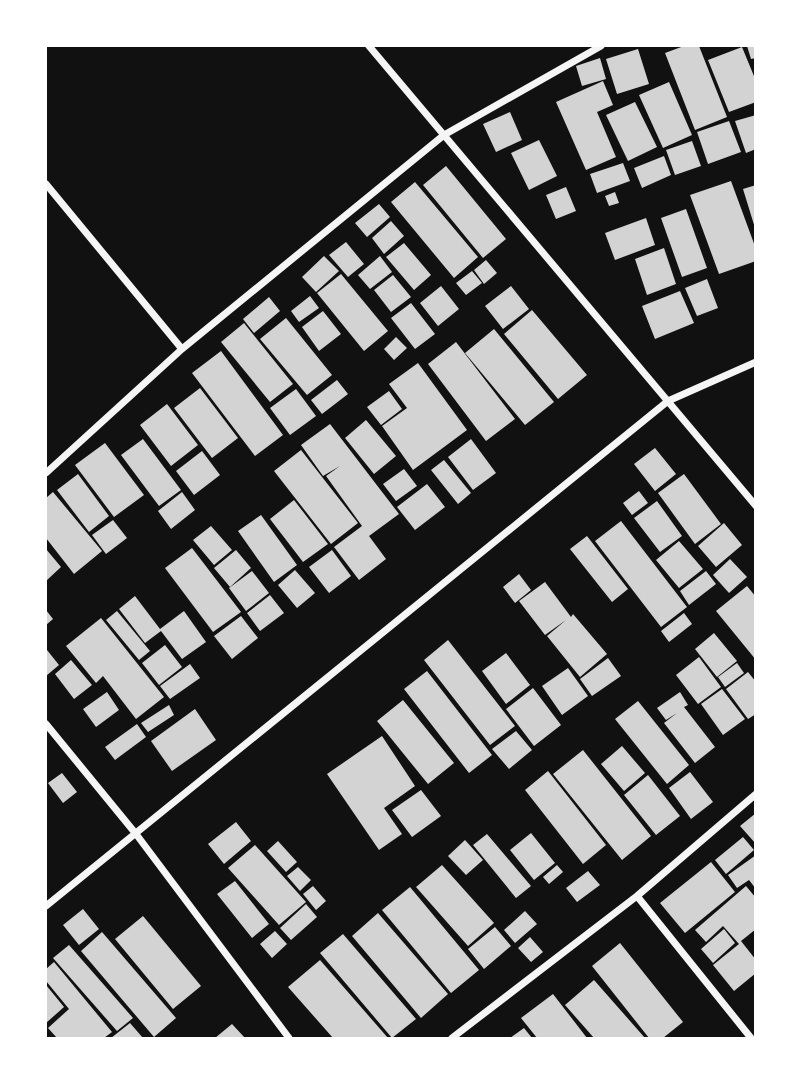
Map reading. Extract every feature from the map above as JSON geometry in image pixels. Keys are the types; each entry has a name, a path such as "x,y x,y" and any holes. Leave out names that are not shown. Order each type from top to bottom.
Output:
{"street":[{"path":"369,46 755,506"},
{"path":"46,473 182,349 444,135 601,46"},
{"path":"46,184 182,349"},
{"path":"46,906 668,401 755,362"},
{"path":"46,724 136,834 289,1038"},
{"path":"452,1038 637,896 755,794"},
{"path":"637,896 751,1038"}],"building":[{"path":"684,46 699,46 727,117 695,130 665,53"},
{"path":"747,46 756,46 756,58 751,59"},
{"path":"742,47 756,81 756,102 729,112 708,60"},
{"path":"638,49 649,84 617,94 606,59"},
{"path":"600,58 606,79 582,86 576,66"},
{"path":"603,81 613,105 597,112 616,157 586,170 556,102"},
{"path":"669,82 692,135 663,148 639,95"},
{"path":"635,102 657,147 628,161 606,115"},
{"path":"510,112 522,140 496,152 483,124"},
{"path":"756,115 756,149 746,153 735,121"},
{"path":"729,121 741,152 708,164 697,132"},
{"path":"539,140 557,176 529,190 511,153"},
{"path":"692,141 701,166 675,175 666,150"},
{"path":"664,156 671,175 642,188 634,168"},
{"path":"623,163 630,181 597,193 590,174"},
{"path":"446,166 506,239 483,258 423,185"},
{"path":"731,181 756,249 756,261 719,274 690,195"},
{"path":"415,182 478,257 454,278 391,202"},
{"path":"756,185 756,228 755,228 743,189"},
{"path":"566,187 576,211 556,219 546,195"},
{"path":"615,192 619,203 609,206 605,196"},
{"path":"379,204 390,217 367,237 355,223"},
{"path":"686,209 707,268 682,277 661,218"},
{"path":"646,218 655,245 615,260 605,233"},
{"path":"391,221 404,236 384,254 372,238"},
{"path":"346,242 364,264 348,277 329,255"},
{"path":"404,243 431,275 414,290 386,257"},
{"path":"664,248 676,284 647,295 635,259"},
{"path":"324,256 339,271 316,292 302,277"},
{"path":"380,256 392,272 370,289 358,275"},
{"path":"486,260 497,273 484,284 474,270"},
{"path":"472,271 482,283 466,295 456,283"},
{"path":"341,274 388,331 364,351 317,293"},
{"path":"393,275 411,297 391,312 374,290"},
{"path":"707,279 718,308 697,316 685,288"},
{"path":"441,286 459,309 438,326 420,303"},
{"path":"511,286 529,309 503,329 485,306"},
{"path":"680,291 694,323 655,339 642,306"},
{"path":"310,296 319,308 299,322 291,311"},
{"path":"269,297 280,311 254,333 243,319"},
{"path":"411,303 435,334 415,349 391,318"},
{"path":"532,310 587,375 558,399 504,334"},
{"path":"323,311 341,334 319,351 302,327"},
{"path":"286,318 332,375 307,395 260,339"},
{"path":"244,323 293,384 270,402 221,342"},
{"path":"494,329 554,402 525,425 465,353"},
{"path":"396,337 407,348 394,360 384,349"},
{"path":"456,342 515,419 486,441 428,364"},
{"path":"221,351 283,435 255,456 192,373"},
{"path":"418,363 467,430 413,470 382,426 407,408 389,384"},
{"path":"337,380 348,394 322,414 311,400"},
{"path":"200,388 238,438 212,458 174,408"},
{"path":"296,389 316,416 290,435 270,408"},
{"path":"389,391 402,409 381,425 367,407"},
{"path":"167,404 198,445 171,466 140,425"},
{"path":"366,420 396,456 374,474 345,438"},
{"path":"330,424 399,514 369,536 386,559 359,580 334,547 362,526 326,476 340,466 323,476 301,445"},
{"path":"143,439 181,490 159,506 121,455"},
{"path":"471,439 496,473 473,490 448,457"},
{"path":"105,443 144,495 114,517 75,465"},
{"path":"655,448 676,474 655,491 634,464"},
{"path":"301,450 358,523 331,544 274,471"},
{"path":"202,451 220,475 194,495 176,471"},
{"path":"444,460 471,493 458,504 431,470"},
{"path":"404,469 417,486 396,501 383,484"},
{"path":"78,474 109,516 89,532 57,490"},
{"path":"684,474 721,524 695,544 658,493"},
{"path":"427,484 445,507 415,530 397,507"},
{"path":"639,491 648,503 632,515 623,503"},
{"path":"53,492 102,551 74,574 46,538 46,498"},
{"path":"182,492 195,510 171,529 158,511"},
{"path":"294,500 328,544 303,562 270,519"},
{"path":"657,501 682,536 660,552 634,518"},
{"path":"261,515 297,565 274,582 238,531"},
{"path":"113,520 127,538 106,554 92,535"},
{"path":"621,521 687,607 661,627 595,541"},
{"path":"724,523 742,545 716,567 698,546"},
{"path":"211,526 232,550 214,565 193,540"},
{"path":"587,536 628,589 612,602 570,549"},
{"path":"679,541 703,569 679,588 656,560"},
{"path":"192,548 241,612 213,632 165,568"},
{"path":"46,549 61,567 46,581"},
{"path":"236,550 251,568 230,587 214,568"},
{"path":"332,550 351,576 329,593 309,567"},
{"path":"730,559 747,577 729,593 713,575"},
{"path":"295,570 315,593 297,608 278,585"},
{"path":"252,571 269,593 246,611 229,588"},
{"path":"706,571 716,584 689,605 680,591"},
{"path":"519,574 531,590 515,603 503,587"},
{"path":"545,582 571,617 573,614 607,654 580,677 547,636 566,620 545,635 519,601"},
{"path":"747,586 756,597 756,660 716,611"},
{"path":"270,595 284,613 260,631 247,613"},
{"path":"135,596 160,629 184,611 206,642 182,659 161,631 145,643 119,609"},
{"path":"46,610 53,619 46,625"},
{"path":"117,611 150,651 139,660 106,620"},
{"path":"684,613 692,624 669,642 661,631"},
{"path":"241,616 258,638 232,659 214,636"},
{"path":"101,618 164,697 136,719 103,676 96,683 66,646"},
{"path":"714,633 737,661 717,677 695,649"},
{"path":"448,640 515,726 490,745 424,660"},
{"path":"165,645 182,667 159,685 142,663"},
{"path":"47,650 59,665 46,676 46,652"},
{"path":"506,653 530,685 506,704 482,671"},
{"path":"699,657 721,687 698,704 676,675"},
{"path":"608,658 621,676 592,696 580,679"},
{"path":"71,660 92,685 74,699 55,674"},
{"path":"737,663 744,673 725,687 718,677"},
{"path":"190,664 200,678 170,699 160,686"},
{"path":"568,668 588,696 562,715 542,686"},
{"path":"427,671 492,755 469,773 404,689"},
{"path":"748,672 756,682 756,714 748,719 726,689"},
{"path":"533,688 561,725 534,746 506,709"},
{"path":"722,689 745,719 723,735 701,704"},
{"path":"107,692 119,710 96,727 83,709"},
{"path":"680,692 688,705 684,707 715,747 695,763 664,723 677,713 666,720 657,708"},
{"path":"403,700 454,763 428,784 377,721"},
{"path":"638,701 689,765 667,784 615,719"},
{"path":"169,705 174,715 148,732 141,723"},
{"path":"195,709 216,740 172,771 151,741"},
{"path":"137,724 146,737 115,760 105,747"},
{"path":"516,731 532,750 509,769 492,749"},
{"path":"382,736 415,786 384,808 402,834 379,850 327,774"},
{"path":"622,746 645,773 624,791 601,764"},
{"path":"583,750 651,836 622,860 553,774"},
{"path":"548,771 606,845 583,864 525,790"},
{"path":"690,772 713,802 691,819 669,788"},
{"path":"62,773 77,792 63,803 48,783"},
{"path":"648,775 680,816 656,835 624,795"},
{"path":"421,790 441,816 412,837 392,810"},
{"path":"756,813 756,844 740,826"},
{"path":"236,822 251,841 224,864 208,844"},
{"path":"531,833 555,863 534,880 510,850"},
{"path":"487,834 531,886 516,898 473,845"},
{"path":"743,837 754,850 726,874 715,860"},
{"path":"465,840 483,860 466,875 448,856"},
{"path":"278,841 297,862 286,872 267,851"},
{"path":"255,845 306,902 279,925 228,868"},
{"path":"756,855 756,889 749,880 737,888 728,875"},
{"path":"711,862 735,892 685,933 660,903"},
{"path":"442,865 494,923 468,946 416,887"},
{"path":"557,865 563,872 549,884 543,877"},
{"path":"298,867 311,880 300,891 287,876"},
{"path":"588,871 600,885 577,902 566,888"},
{"path":"235,881 269,924 252,938 217,894"},
{"path":"313,886 326,901 316,910 303,894"},
{"path":"746,886 756,898 756,929 741,941 756,960 756,973 734,991 713,965 739,944 723,926 706,942 695,930"},
{"path":"410,887 479,970 451,993 382,910"},
{"path":"306,904 317,917 291,940 280,928"},
{"path":"83,909 99,929 79,945 63,925"},
{"path":"525,911 537,924 515,943 504,930"},
{"path":"378,913 448,994 421,1018 352,936"},
{"path":"143,916 201,986 173,1009 115,939"},
{"path":"495,927 511,946 484,969 468,949"},
{"path":"724,929 735,943 713,963 701,949"},
{"path":"275,931 287,944 272,958 260,944"},
{"path":"102,932 176,1018 154,1037 81,951"},
{"path":"343,934 416,1019 392,1038 320,953"},
{"path":"530,937 543,952 531,962 518,948"},
{"path":"620,943 683,1022 663,1038 649,1038 592,966"},
{"path":"69,945 133,1018 117,1031 53,958"},
{"path":"320,960 388,1038 333,1038 288,987"},
{"path":"54,962 112,1032 104,1038 57,1038 48,1028 69,1009 46,981 46,969"},
{"path":"594,980 645,1038 594,1038 565,1005"},
{"path":"46,985 64,1007 46,1023"},
{"path":"553,994 587,1038 537,1038 521,1018"},
{"path":"130,1023 143,1038 111,1038"},
{"path":"232,1024 245,1038 215,1038"},
{"path":"524,1028 532,1038 510,1038"}]}
